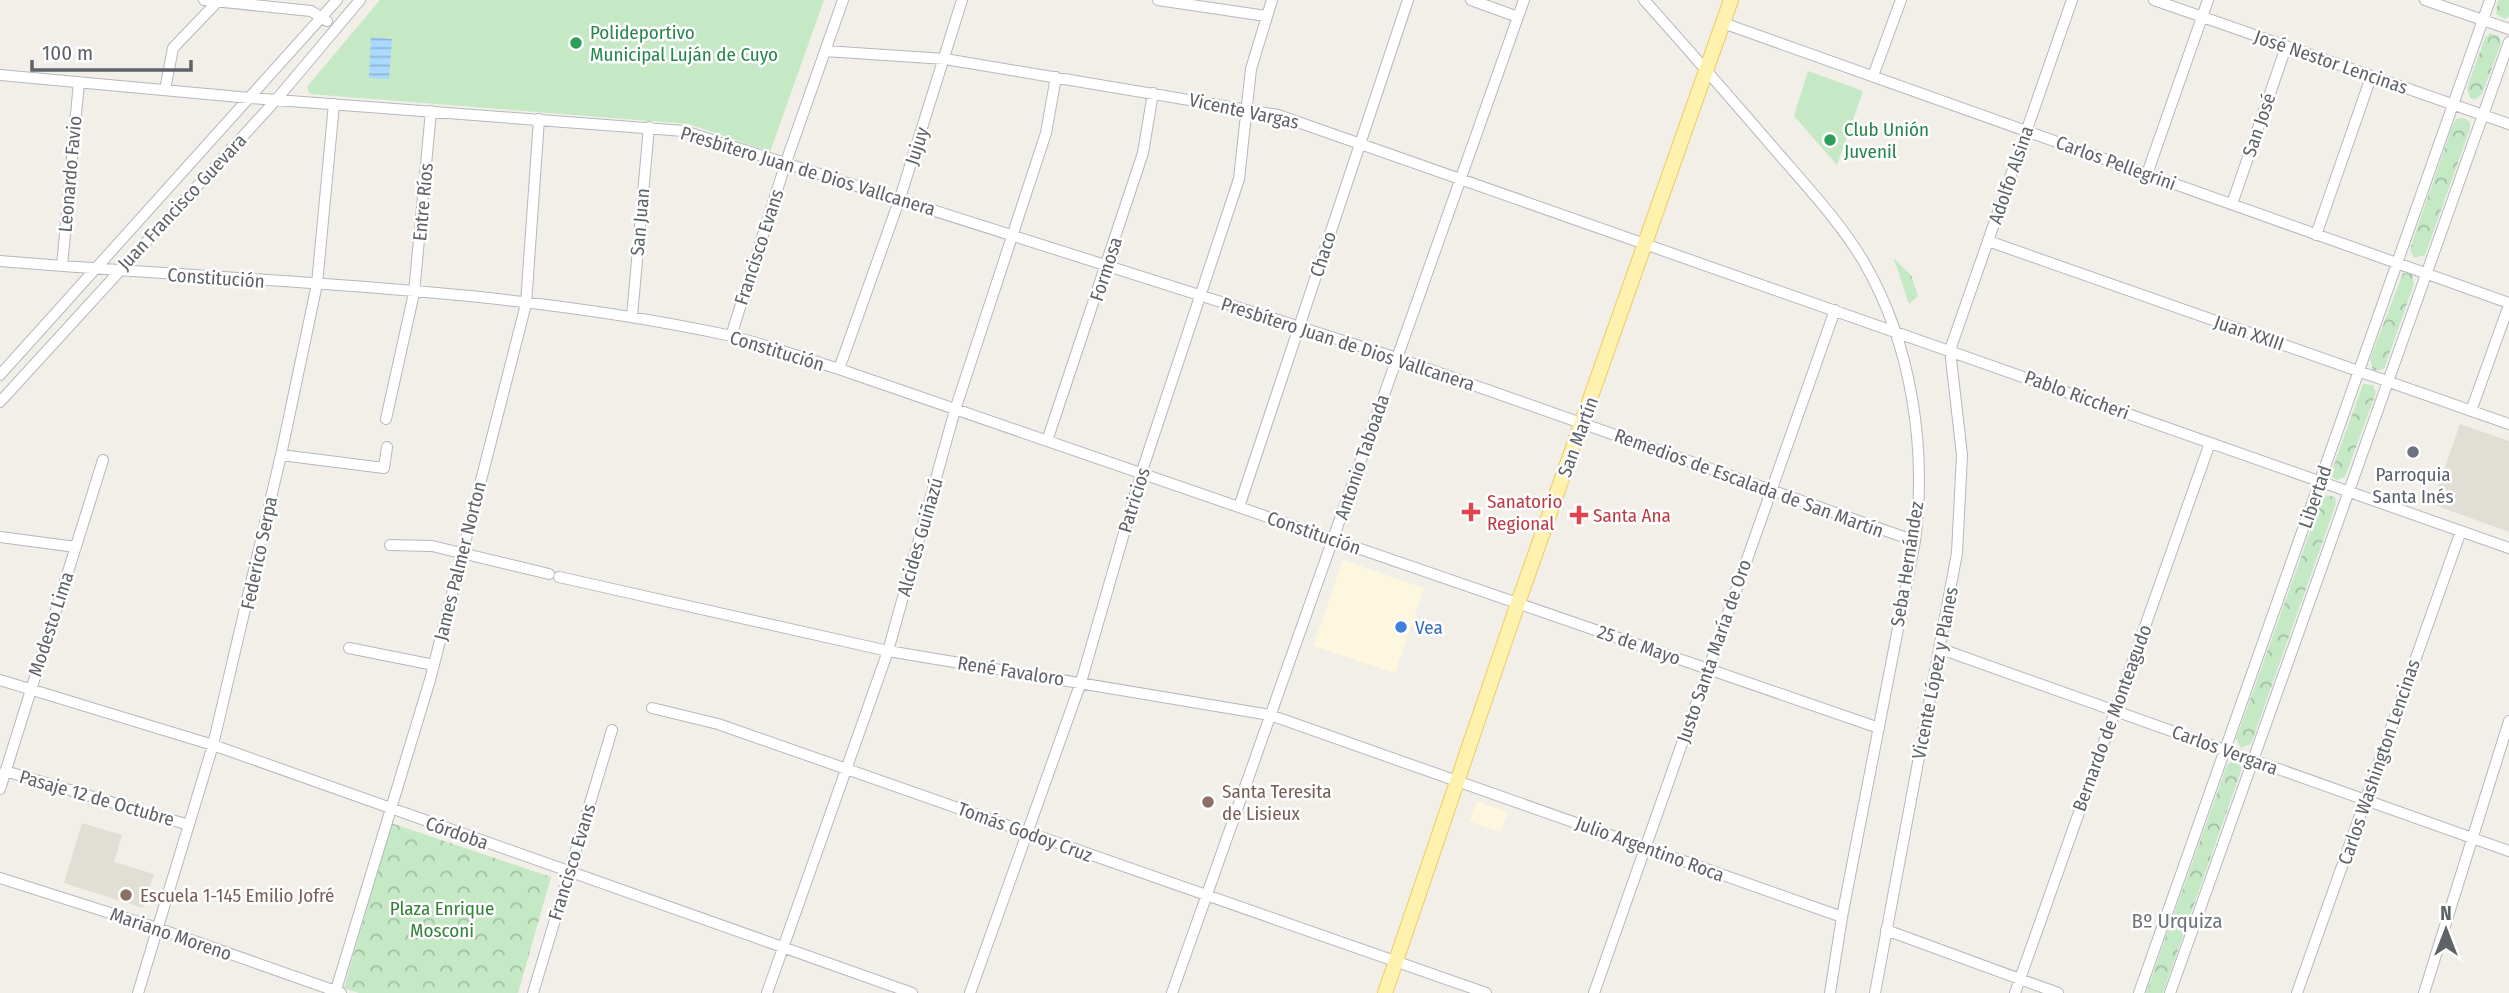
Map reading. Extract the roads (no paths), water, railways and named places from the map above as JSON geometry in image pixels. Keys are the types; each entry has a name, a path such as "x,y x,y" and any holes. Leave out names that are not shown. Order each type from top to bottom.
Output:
{"main road":[{"name":"San Martín","path":"1385,993 1518,603 1584,424 1731,0"}],"street":[{"path":"204,0 311,11 335,27"},
{"name":"Juan Francisco Guevara","path":"0,375 337,0"},
{"name":"Juan Francisco Guevara","path":"0,402 275,100 360,0"},
{"name":"Francisco Evans","path":"731,336 786,162 843,0"},
{"name":"Jujuy","path":"839,369 900,198 962,0"},
{"path":"1158,0 1266,16"},
{"name":"Patricios","path":"970,993 1081,682 1141,474 1239,179 1249,108 1251,69 1272,0"},
{"name":"Chaco","path":"1239,507 1408,0"},
{"path":"1471,0 1518,17"},
{"name":"Antonio Taboada","path":"1172,993 1524,0"},
{"name":"Seba Hernández","path":"1644,0 1850,240 1879,291 1895,331 1913,406 1917,447 1915,541 1830,993"},
{"path":"1873,76 1901,0"},
{"name":"Adolfo Alsina","path":"1950,350 2072,0"},
{"name":"José Nestor Lencinas","path":"2154,0 2509,124"},
{"path":"2147,174 2208,0"},
{"path":"2425,0 2509,29"},
{"name":"Libertad","path":"2139,993 2490,0"},
{"path":"165,90 173,48 218,1"},
{"name":"Carlos Pellegrini","path":"1723,23 2509,304"},
{"name":"Libertad","path":"2170,993 2509,42"},
{"name":"San José","path":"2232,204 2286,47"},
{"name":"Vicente Vargas","path":"825,51 944,59 1249,108 1359,142 1646,243"},
{"name":"Presbítero Juan de Dios Vallcanera","path":"0,75 250,98 684,131 1397,358 1584,424"},
{"name":"Alcides Guiñazú","path":"768,993 888,651 955,410 1015,235 1046,133 1056,77"},
{"path":"2316,234 2371,77"},
{"name":"Leonardo Favio","path":"62,266 79,82"},
{"name":"Formosa","path":"1047,441 1143,153 1153,93"},
{"name":"Federico Serpa","path":"138,993 213,745 281,455 317,284 334,104"},
{"name":"Entre Ríos","path":"386,419 414,293 431,111"},
{"name":"James Palmer Norton","path":"338,992 434,665 460,552 526,304 539,119"},
{"name":"San Juan","path":"632,316 649,127"},
{"name":"Juan XXIII","path":"1988,241 2509,424"},
{"name":"Pablo Riccheri","path":"1646,243 2509,548"},
{"name":"Constitución","path":"0,261 317,284 526,304 632,316 731,336 839,369 1518,603"},
{"path":"2471,411 2509,304"},
{"name":"Justo Santa María de Oro","path":"1594,993 1835,310"},
{"name":"Vicente López y Planes","path":"1875,993 1957,553 1963,485 1950,350"},
{"name":"Remedios de Escalada de San Martín","path":"1584,424 1915,541"},
{"name":"Bernardo de Monteagudo","path":"2015,993 2210,443"},
{"path":"281,455 384,468 387,447"},
{"name":"Modesto Lima","path":"0,789 103,460"},
{"name":"Carlos Washington Lencinas","path":"2297,993 2460,531"},
{"path":"0,537 76,547"},
{"name":"René Favaloro","path":"390,545 432,545 554,576 888,651 1270,715 1457,781"},
{"name":"25 de Mayo","path":"1518,603 1879,728"},
{"path":"349,648 434,665"},
{"name":"Carlos Vergara","path":"1941,649 2509,851"},
{"name":"Córdoba","path":"0,680 213,745 912,993"},
{"name":"Tomás Godoy Cruz","path":"652,708 718,724 1486,993"},
{"path":"2424,993 2509,721"},
{"name":"Francisco Evans","path":"533,993 612,730"},
{"name":"Pasaje 12 de Octubre","path":"5,771 189,825"},
{"name":"Julio Argentino Roca","path":"1457,781 1842,918"},
{"name":"Mariano Moreno","path":"0,878 157,928 338,992"},
{"path":"1886,930 2058,993"}],"water":[{"path":"371,37 392,39 389,79 369,78"}],"place":[{"name":"Polideportivo Municipal Luján de Cuyo","path":"576,43"},
{"name":"Club Unión Juvenil","path":"1830,140"},
{"name":"Parroquia Santa Inés","path":"2413,452"},
{"name":"Sanatorio Regional","path":"1471,512"},
{"name":"Santa Ana","path":"1579,515"},
{"name":"Vea","path":"1401,627"},
{"name":"Santa Teresita de Lisieux","path":"1208,802"},
{"name":"Escuela 1-145 Emilio Jofré","path":"126,895"}],"district":[{"name":"Bº Urquiza","path":"2177,921"}],"park label":[{"name":"Plaza Enrique Mosconi","path":"442,919"}]}
